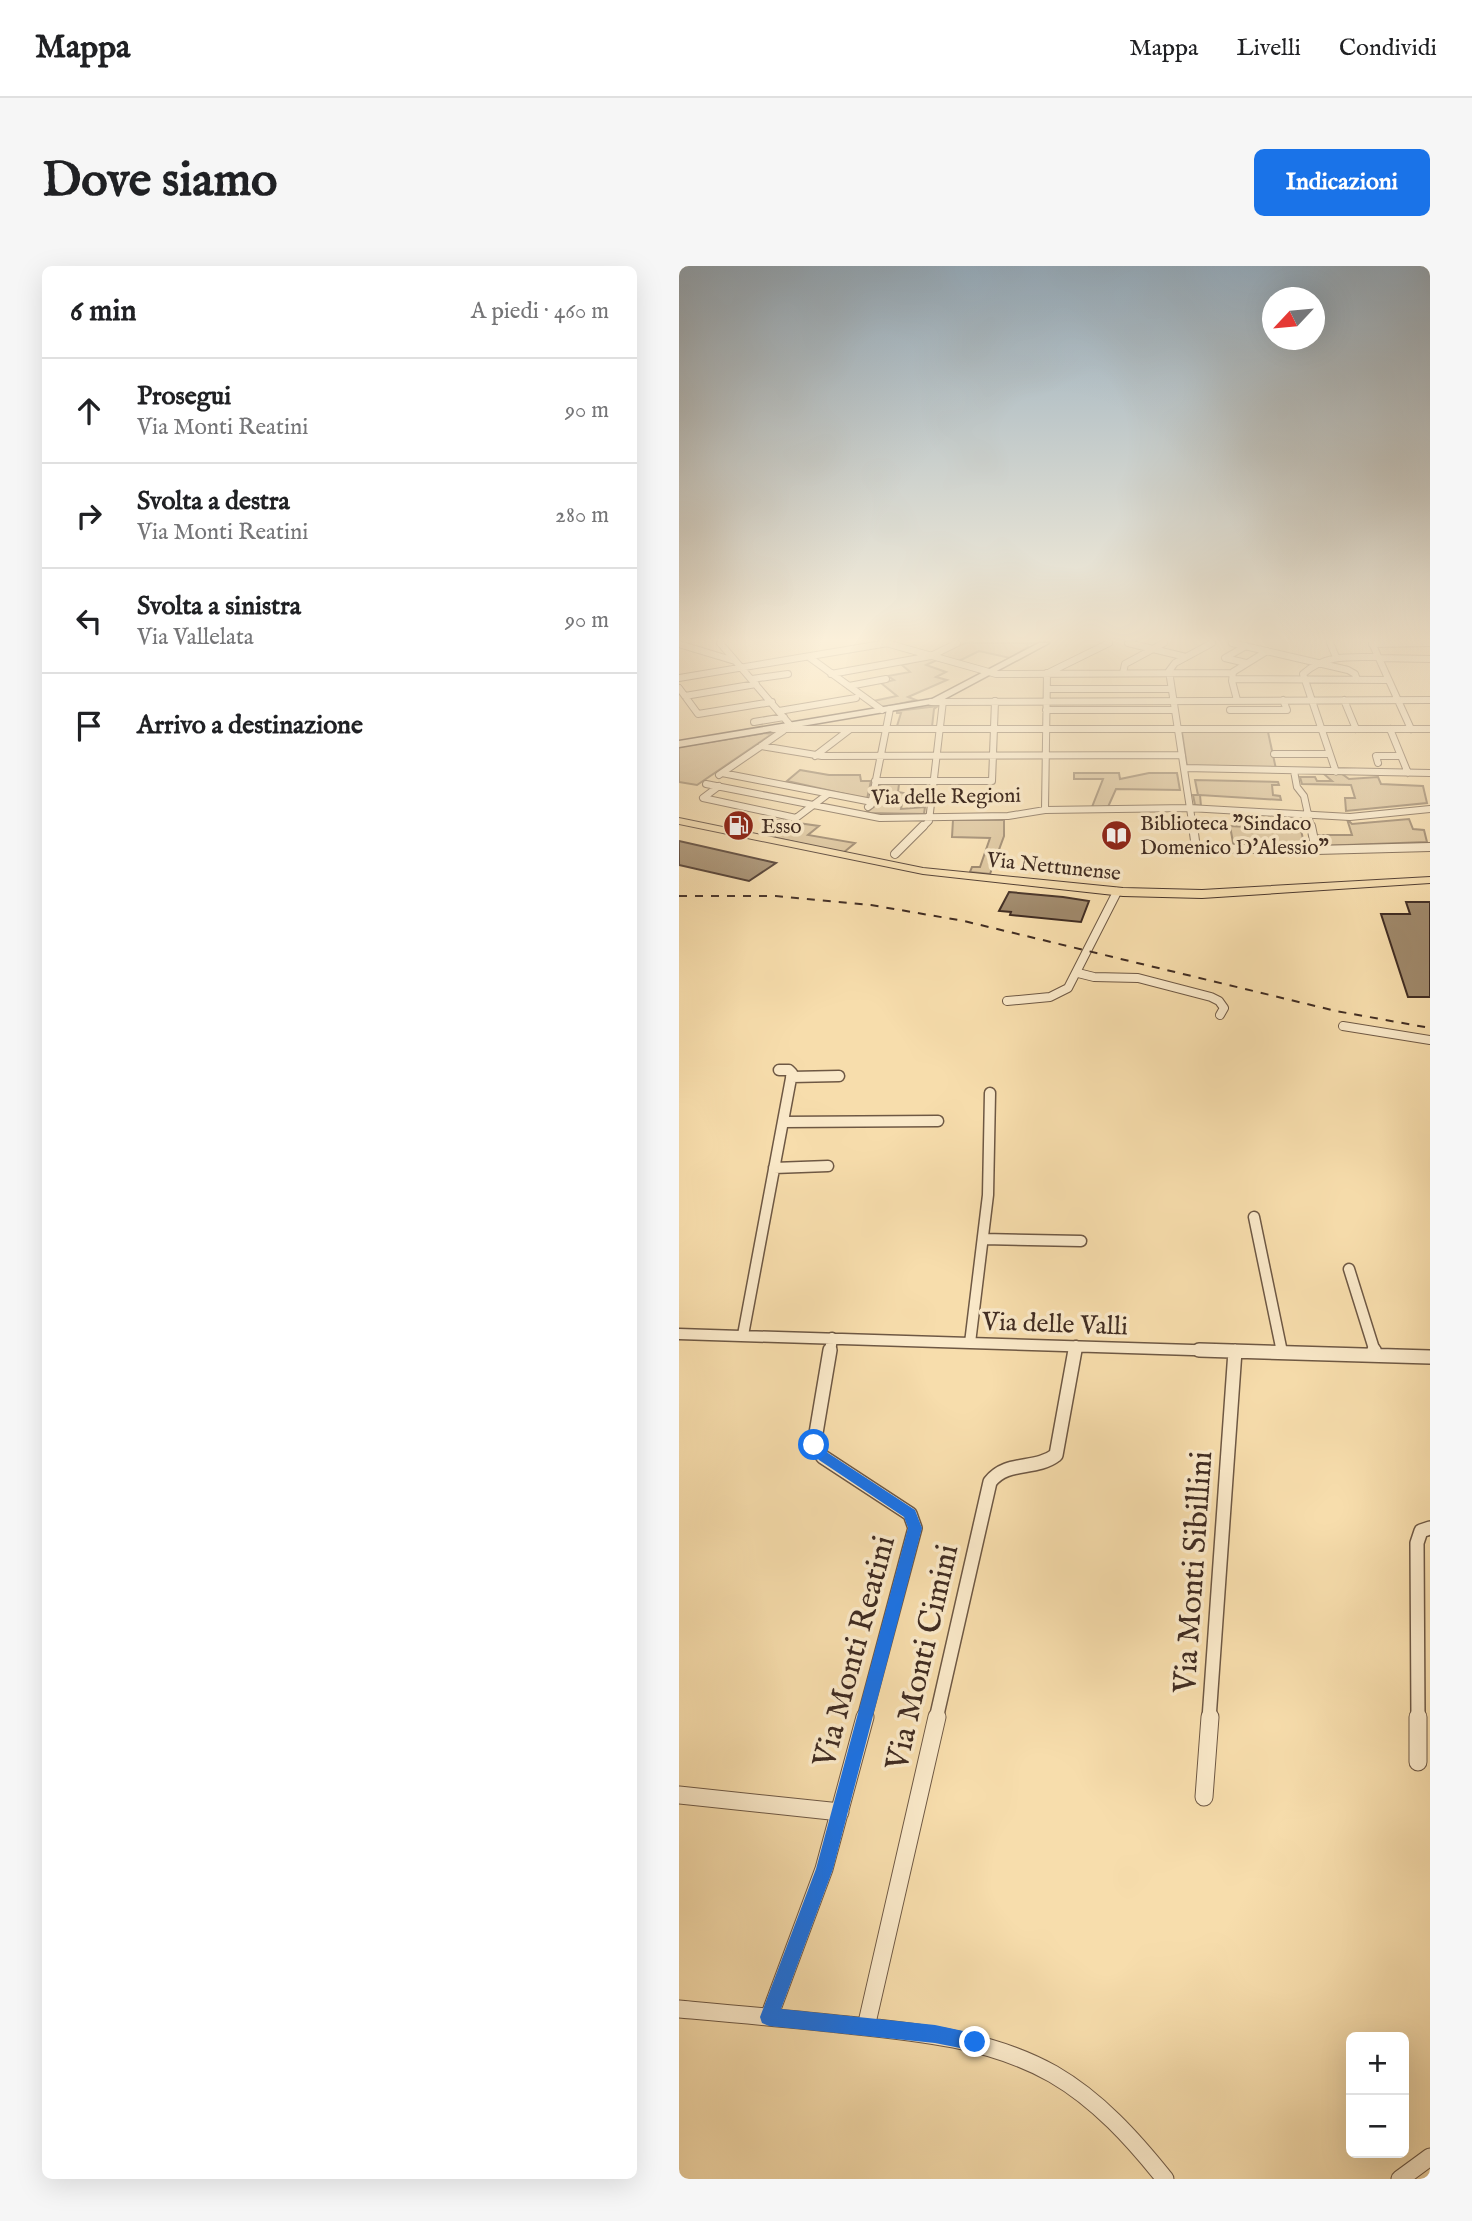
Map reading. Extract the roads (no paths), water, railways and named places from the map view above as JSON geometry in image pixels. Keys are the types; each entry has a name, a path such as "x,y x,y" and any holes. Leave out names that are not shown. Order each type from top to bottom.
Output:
{"main road":[{"name":"Via Nettunense","path":"679,821 909,869 1117,892 1202,894 1430,880"}],"street":[{"path":"679,744 760,732"},
{"path":"722,773 778,732"},
{"path":"815,756 846,732"},
{"path":"859,815 871,802 886,732"},
{"path":"895,854 926,827 930,817 939,732"},
{"path":"875,781 992,781 994,732"},
{"path":"1045,732 1045,810"},
{"path":"1177,732 1195,847 1201,850 1430,847"},
{"path":"1321,732 1336,772"},
{"path":"1391,732 1408,773"},
{"path":"761,746 815,756 1182,755"},
{"path":"1274,754 1329,754"},
{"path":"1378,763 1375,756 1401,756"},
{"path":"1184,768 1430,773"},
{"path":"1294,771 1297,787 1304,796 1316,850"},
{"path":"722,773 871,802"},
{"name":"Via delle Regioni","path":"722,773 706,784 877,818 1008,816 1045,810 1189,808 1357,817 1430,808"},
{"path":"719,786 703,798 796,818 828,794"},
{"path":"762,811 796,788"},
{"path":"1007,1001 1056,995 1068,988 1117,892"},
{"path":"1078,973 1094,977 1135,977 1207,996 1222,1004 1224,1008 1220,1015"},
{"path":"1343,1026 1430,1041"},
{"path":"743,1335 791,1077 789,1070 779,1070"},
{"path":"791,1077 839,1076"},
{"path":"970,1343 988,1195 990,1093"},
{"path":"783,1122 938,1121"},
{"path":"774,1168 828,1166"},
{"path":"1254,1217 1282,1352"},
{"path":"983,1240 1081,1241"},
{"path":"1349,1269 1375,1355"},
{"name":"Via delle Valli","path":"679,1334 1430,1357"},
{"name":"Via Monti Reatini","path":"769,2017 814,1902 915,1524 910,1514 824,1457 814,1445 832,1338"},
{"name":"Via Monti Cimini","path":"866,2027 990,1482 995,1474 1002,1470 1042,1464 1056,1455 1076,1346"},
{"name":"Via Monti Sibillini","path":"1204,1797 1235,1351"},
{"path":"1418,1762 1417,1543 1421,1531 1430,1528"},
{"path":"679,1794 840,1812"},
{"path":"679,2009 965,2039 1028,2061 1095,2104 1138,2146 1165,2179"},
{"path":"1400,2179 1430,2157"}],"railway":[{"path":"679,896 776,896 871,905 964,921 1336,1011 1430,1028"}],"place":[{"name":"Esso","path":"738,826"},
{"name":"Biblioteca \"Sindaco Domenico D'Alessio\"","path":"1117,835"}]}
